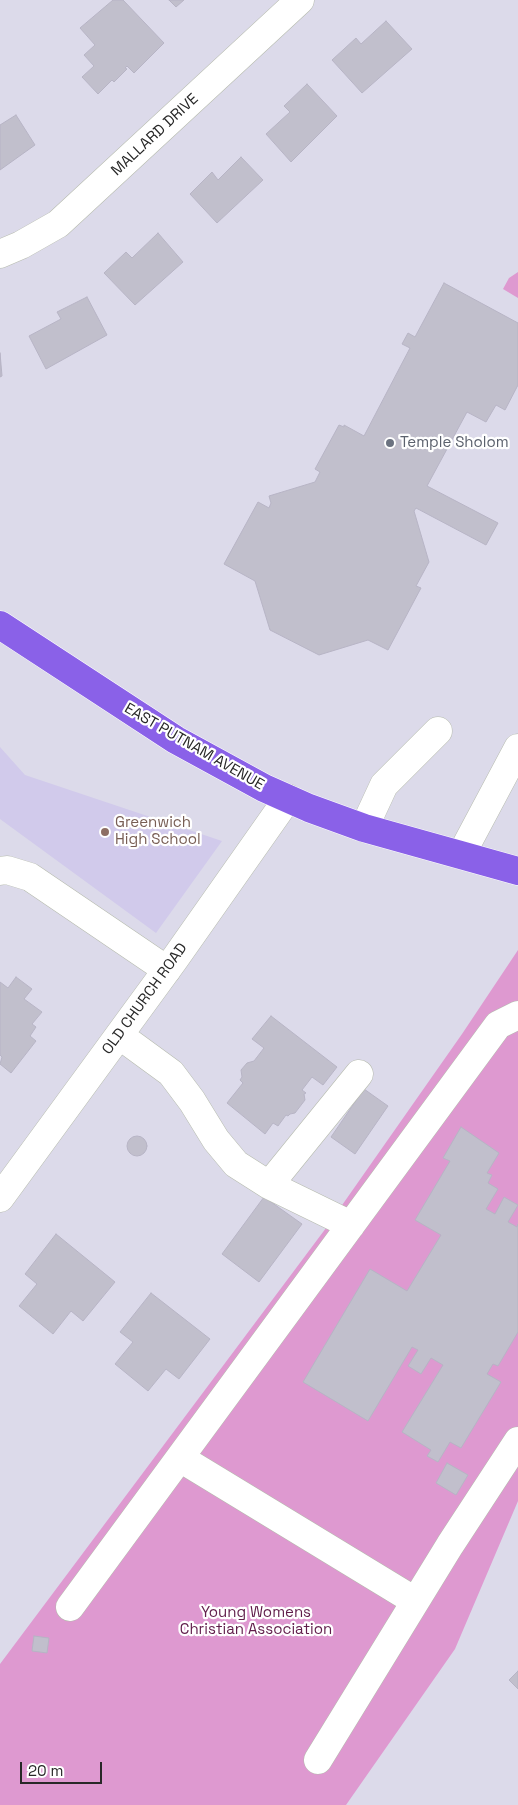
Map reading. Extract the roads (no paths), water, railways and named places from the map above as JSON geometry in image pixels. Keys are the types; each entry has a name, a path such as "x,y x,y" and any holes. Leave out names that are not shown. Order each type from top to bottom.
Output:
{"main road":[{"name":"EAST PUTNAM AVENUE","path":"0,625 176,740 264,788 364,828 518,872"}],"street":[{"name":"MALLARD DRIVE","path":"0,254 58,224 300,0"},
{"path":"364,828 384,785 438,731"},
{"path":"461,855 518,748"},
{"name":"OLD CHURCH ROAD","path":"0,1198 167,970 288,798"},
{"path":"0,871 7,870 30,877 167,970"},
{"path":"70,1607 498,1025 518,1015"},
{"path":"119,1035 171,1073 192,1101 216,1140 236,1164 269,1185 351,1225"},
{"path":"269,1185 359,1074"},
{"path":"318,1760 450,1544 518,1441"},
{"path":"180,1458 415,1601"}],"place":[{"name":"Temple Sholom","path":"390,443"},
{"name":"Greenwich High School","path":"105,832"}],"park label":[{"name":"Young Womens Christian Association","path":"256,1622"}]}
